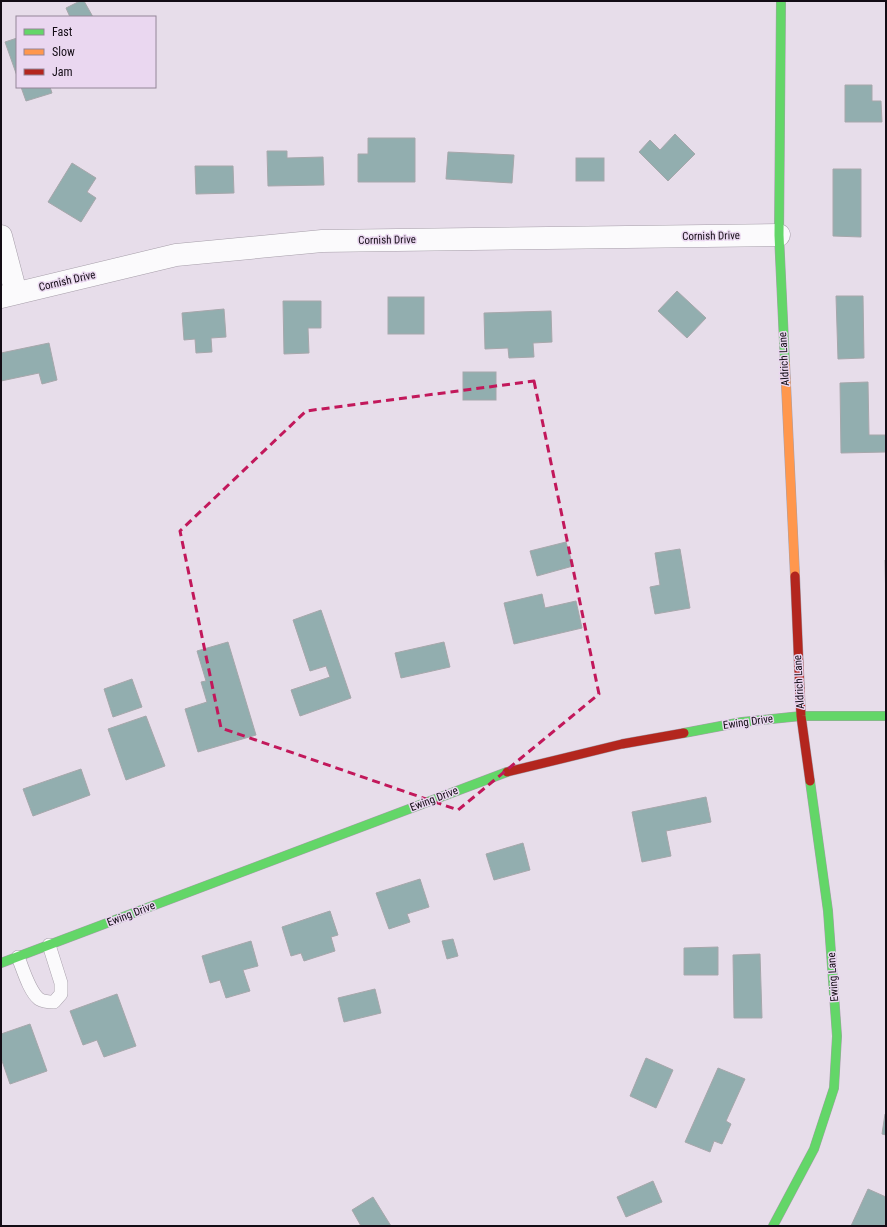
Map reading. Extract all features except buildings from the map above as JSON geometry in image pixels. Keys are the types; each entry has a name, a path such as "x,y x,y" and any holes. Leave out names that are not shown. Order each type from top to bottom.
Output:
{"street":[{"name":"Aldrich Lane","path":"781,1 779,235 801,716"},
{"name":"Cornish Drive","path":"8,295 176,255 322,241 779,235"},
{"path":"1,236 8,295"},
{"name":"Ewing Drive","path":"1,963 507,772 622,744 742,722 801,716 886,716"},
{"name":"Ewing Lane","path":"773,1226 814,1149 834,1088 837,1036 828,911 801,716"}],"lane":[{"path":"18,957 33,992 40,999 46,1002 54,1002 62,994 61,983 49,945"}],"highlighted area":[{"path":"534,381 599,694 458,810 221,728 180,531 306,411"}],"traffic: fast":[{"path":"781,1 779,235 785,363"},
{"path":"684,733 742,722 801,716 886,716"},
{"path":"1,963 507,772"},
{"path":"773,1226 814,1149 834,1088 837,1036 828,911 810,781"}],"traffic: slow":[{"path":"785,363 795,576"}],"traffic: jam":[{"path":"795,576 801,716 810,781"},
{"path":"507,772 622,744 684,733"}]}
